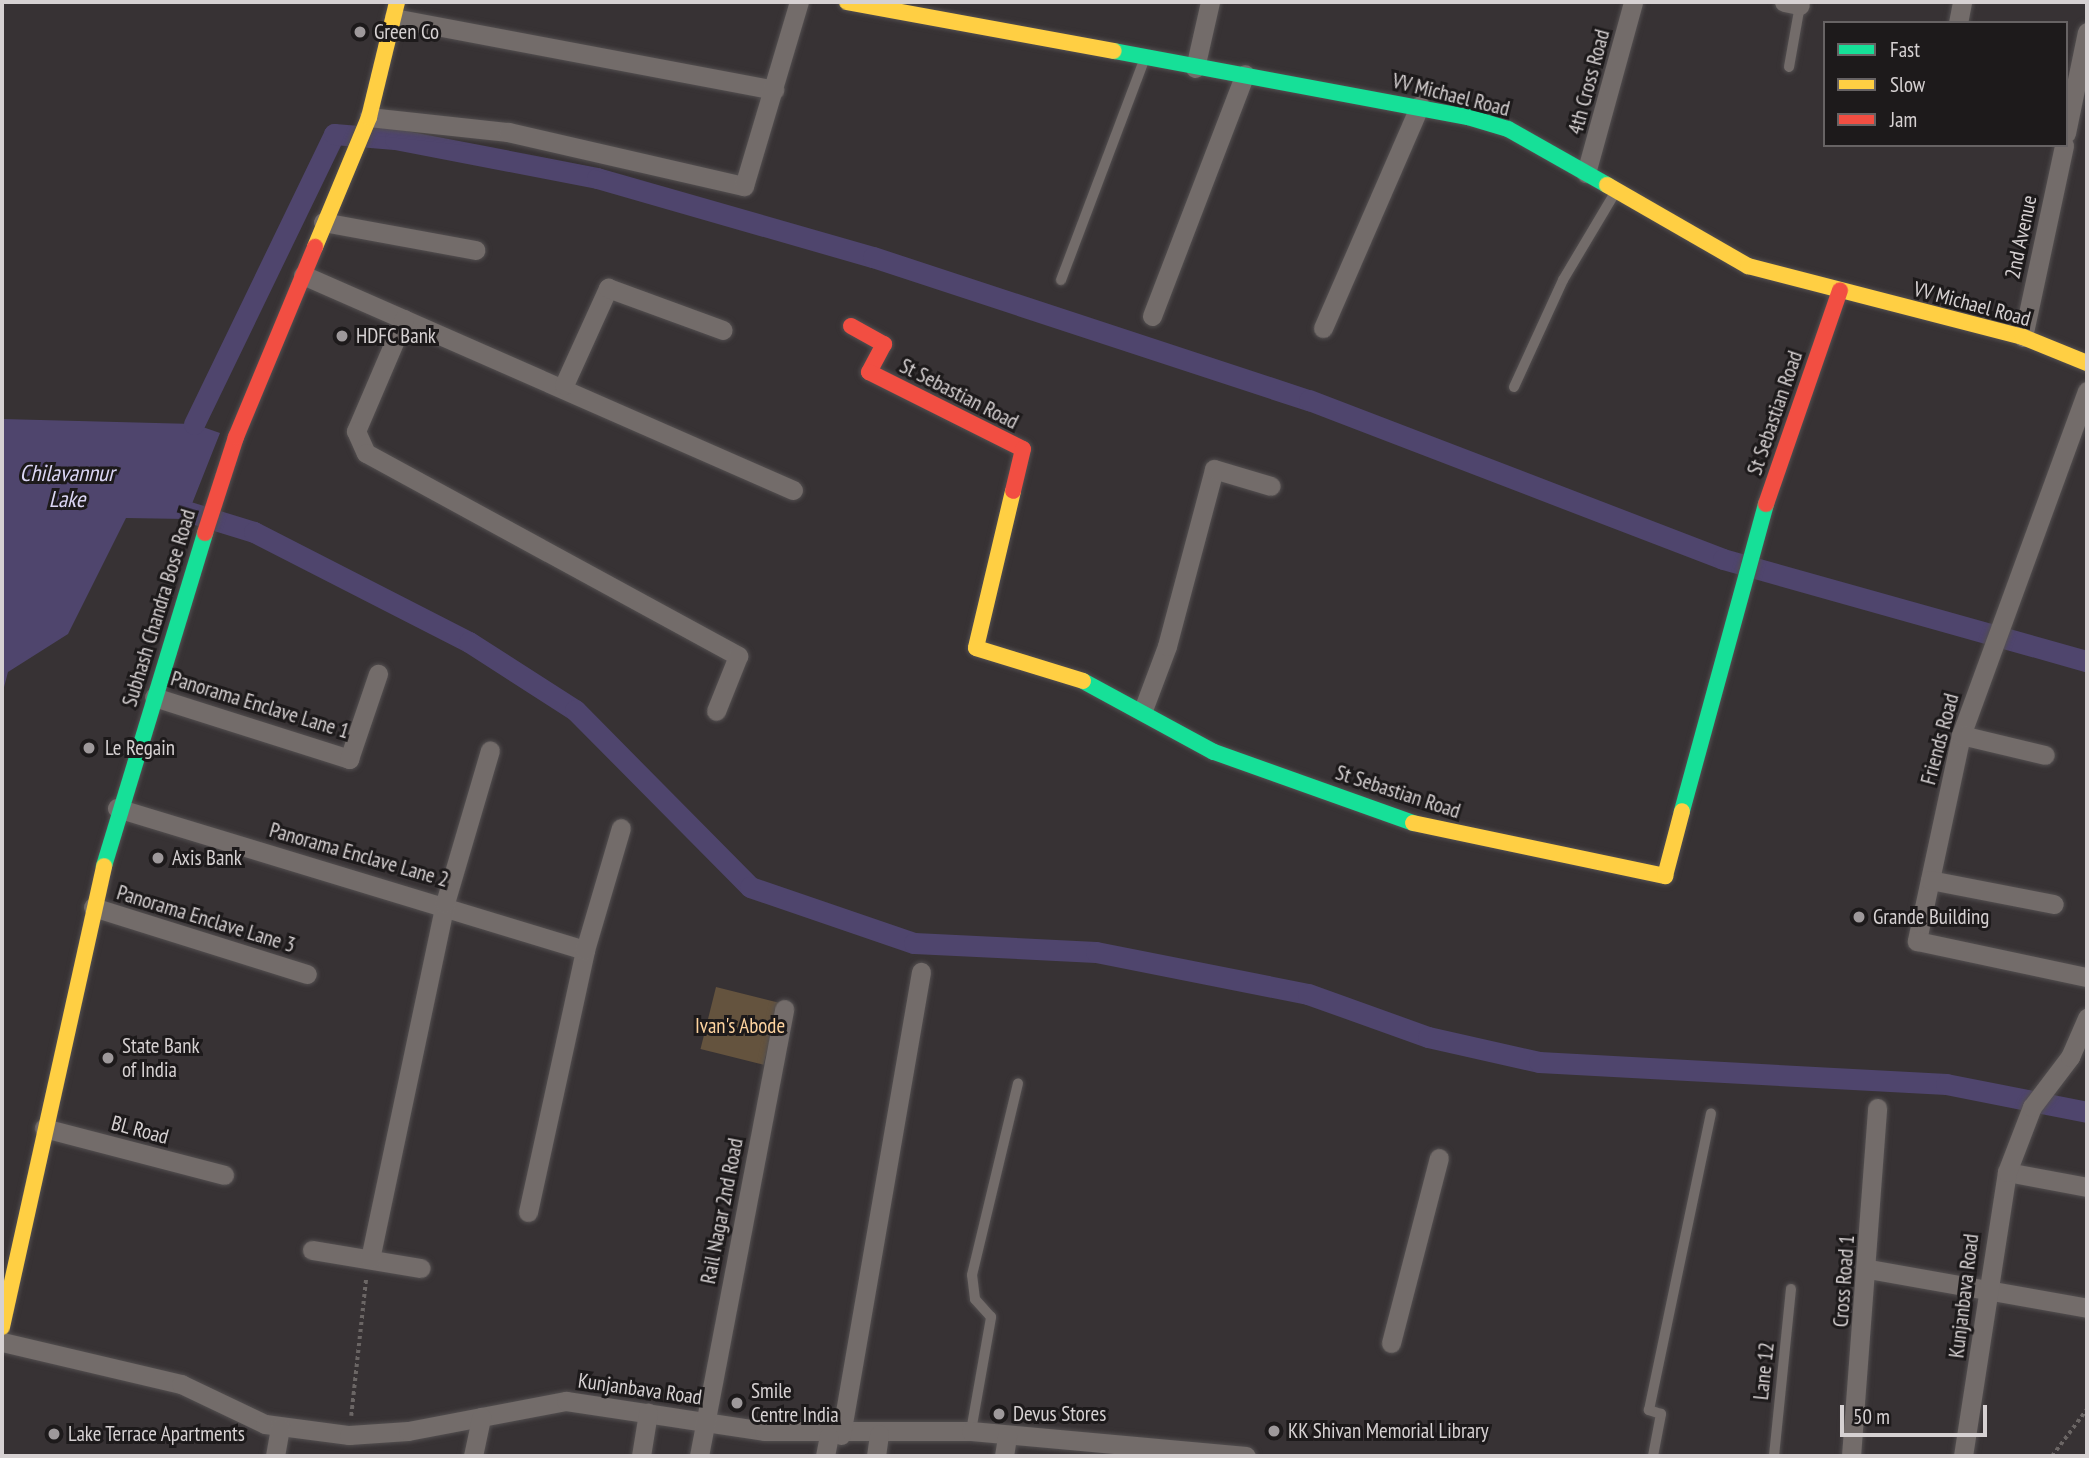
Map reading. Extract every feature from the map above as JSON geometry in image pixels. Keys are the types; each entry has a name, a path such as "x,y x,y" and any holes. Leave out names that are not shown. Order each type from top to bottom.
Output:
{"street":[{"path":"369,117 508,132 744,186 799,2"},
{"name":"VV Michael Road","path":"847,2 1145,60 1245,74 1420,105 1508,129 1748,266 2023,337 2087,363"},
{"path":"1195,68 1210,2"},
{"name":"4th Cross Road","path":"1586,173 1633,2"},
{"path":"1958,21 1962,2"},
{"path":"395,10 774,90"},
{"name":"Subhash Chandra Bose Road","path":"2,1327 117,808 205,537 217,491 338,182 369,117 395,10"},
{"path":"2068,125 2084,65 2087,32"},
{"path":"1152,316 1245,74"},
{"path":"1323,328 1420,105"},
{"name":"2nd Avenue","path":"2023,337 2064,147"},
{"path":"323,222 475,250"},
{"path":"303,275 564,385 793,490"},
{"path":"564,385 608,288 723,330"},
{"name":"St Sebastian Road","path":"851,326 884,344 869,372 1023,449 976,648 1084,681 1143,710 1214,752 1419,825 1665,876 1750,554 1840,290"},
{"path":"404,318 356,431 366,453 738,656 716,711"},
{"name":"Friends Road","path":"2087,391 2002,616 1961,735 1917,941 2087,977"},
{"path":"1143,710 1167,646 1214,469 1271,486"},
{"name":"Panorama Enclave Lane 1","path":"154,697 349,759 378,674"},
{"path":"1961,735 2045,755"},
{"path":"370,1259 444,904 490,750"},
{"name":"Panorama Enclave Lane 2","path":"117,808 444,904 585,950"},
{"path":"528,1212 585,950 621,828"},
{"path":"1930,880 2054,904"},
{"name":"Panorama Enclave Lane 3","path":"93,907 307,974"},
{"path":"825,1456 835,1435 921,972"},
{"name":"Rail Nagar 2nd Road","path":"699,1456 784,1009"},
{"name":"Kunjanbava Road","path":"1964,1456 2007,1172 2032,1107 2079,1058 2087,1018"},
{"name":"Cross Road 1","path":"1850,1456 1868,1269 1877,1108"},
{"name":"BL Road","path":"44,1128 224,1175"},
{"path":"1391,1343 1439,1158"},
{"path":"2007,1172 2087,1187"},
{"path":"312,1250 421,1268"},
{"path":"1868,1269 1990,1287 2087,1308"},
{"name":"Kunjanbava Road","path":"2,1342 181,1384 281,1427 349,1435 481,1417 566,1401 705,1421 835,1435 971,1431 1246,1456"},
{"path":"641,1456 648,1413"},
{"path":"473,1456 481,1417"},
{"path":"275,1456 281,1427"},
{"path":"876,1456 879,1434"},
{"path":"1004,1456 1007,1436"}],"lane":[{"path":"1789,67 1792,3"},
{"path":"1061,279 1145,60"},
{"path":"1514,387 1563,280 1616,191"},
{"path":"971,1431 991,1317 975,1299 972,1275 1018,1083"},
{"path":"1653,1456 1661,1414 1649,1410 1711,1114"},
{"name":"Lane 12","path":"1774,1456 1791,1289"}],"path":[{"path":"349,1435 356,1328 370,1259"},
{"path":"2052,1456 2087,1409"}],"green space":[{"name":"Ivan's Abode","path":"716,987 779,1003 764,1065 701,1049"}],"water":[{"name":"Chilavannur Lake","path":"2,419 194,424 220,433 186,519 126,518 68,634 8,672 2,695"}],"waterway":[{"path":"194,424 334,134 395,139 597,178 873,257 1309,400 1723,559 2087,661"},
{"path":"189,512 254,532 469,642 575,710 750,887 914,943 1096,952 1308,994 1428,1037 1539,1062 1946,1084 2087,1112"}],"traffic: fast":[{"path":"1114,51 1468,117 1508,129 1607,185"},
{"path":"1682,811 1766,504"},
{"path":"104,866 205,533"},
{"path":"1083,681 1214,752 1413,823"}],"traffic: slow":[{"path":"315,247 369,117 397,2"},
{"path":"847,2 1114,51"},
{"path":"1607,185 1748,266 2023,337 2087,363"},
{"path":"1013,491 976,648 1083,681"},
{"path":"1413,823 1665,876 1682,811"},
{"path":"2,1327 104,866"}],"traffic: jam":[{"path":"205,533 236,437 315,247"},
{"path":"1766,504 1840,290"},
{"path":"851,326 884,344 869,372 1023,449 1013,491"}],"place":[{"name":"Green Co","path":"360,32"},
{"name":"HDFC Bank","path":"342,336"},
{"name":"Le Regain","path":"89,748"},
{"name":"Axis Bank","path":"158,858"},
{"name":"Grande Building","path":"1859,917"},
{"name":"State Bank of India","path":"108,1058"},
{"name":"Smile Centre India","path":"737,1403"},
{"name":"Devus Stores","path":"999,1414"},
{"name":"KK Shivan Memorial Library","path":"1274,1431"},
{"name":"Lake Terrace Apartments","path":"54,1434"}]}
